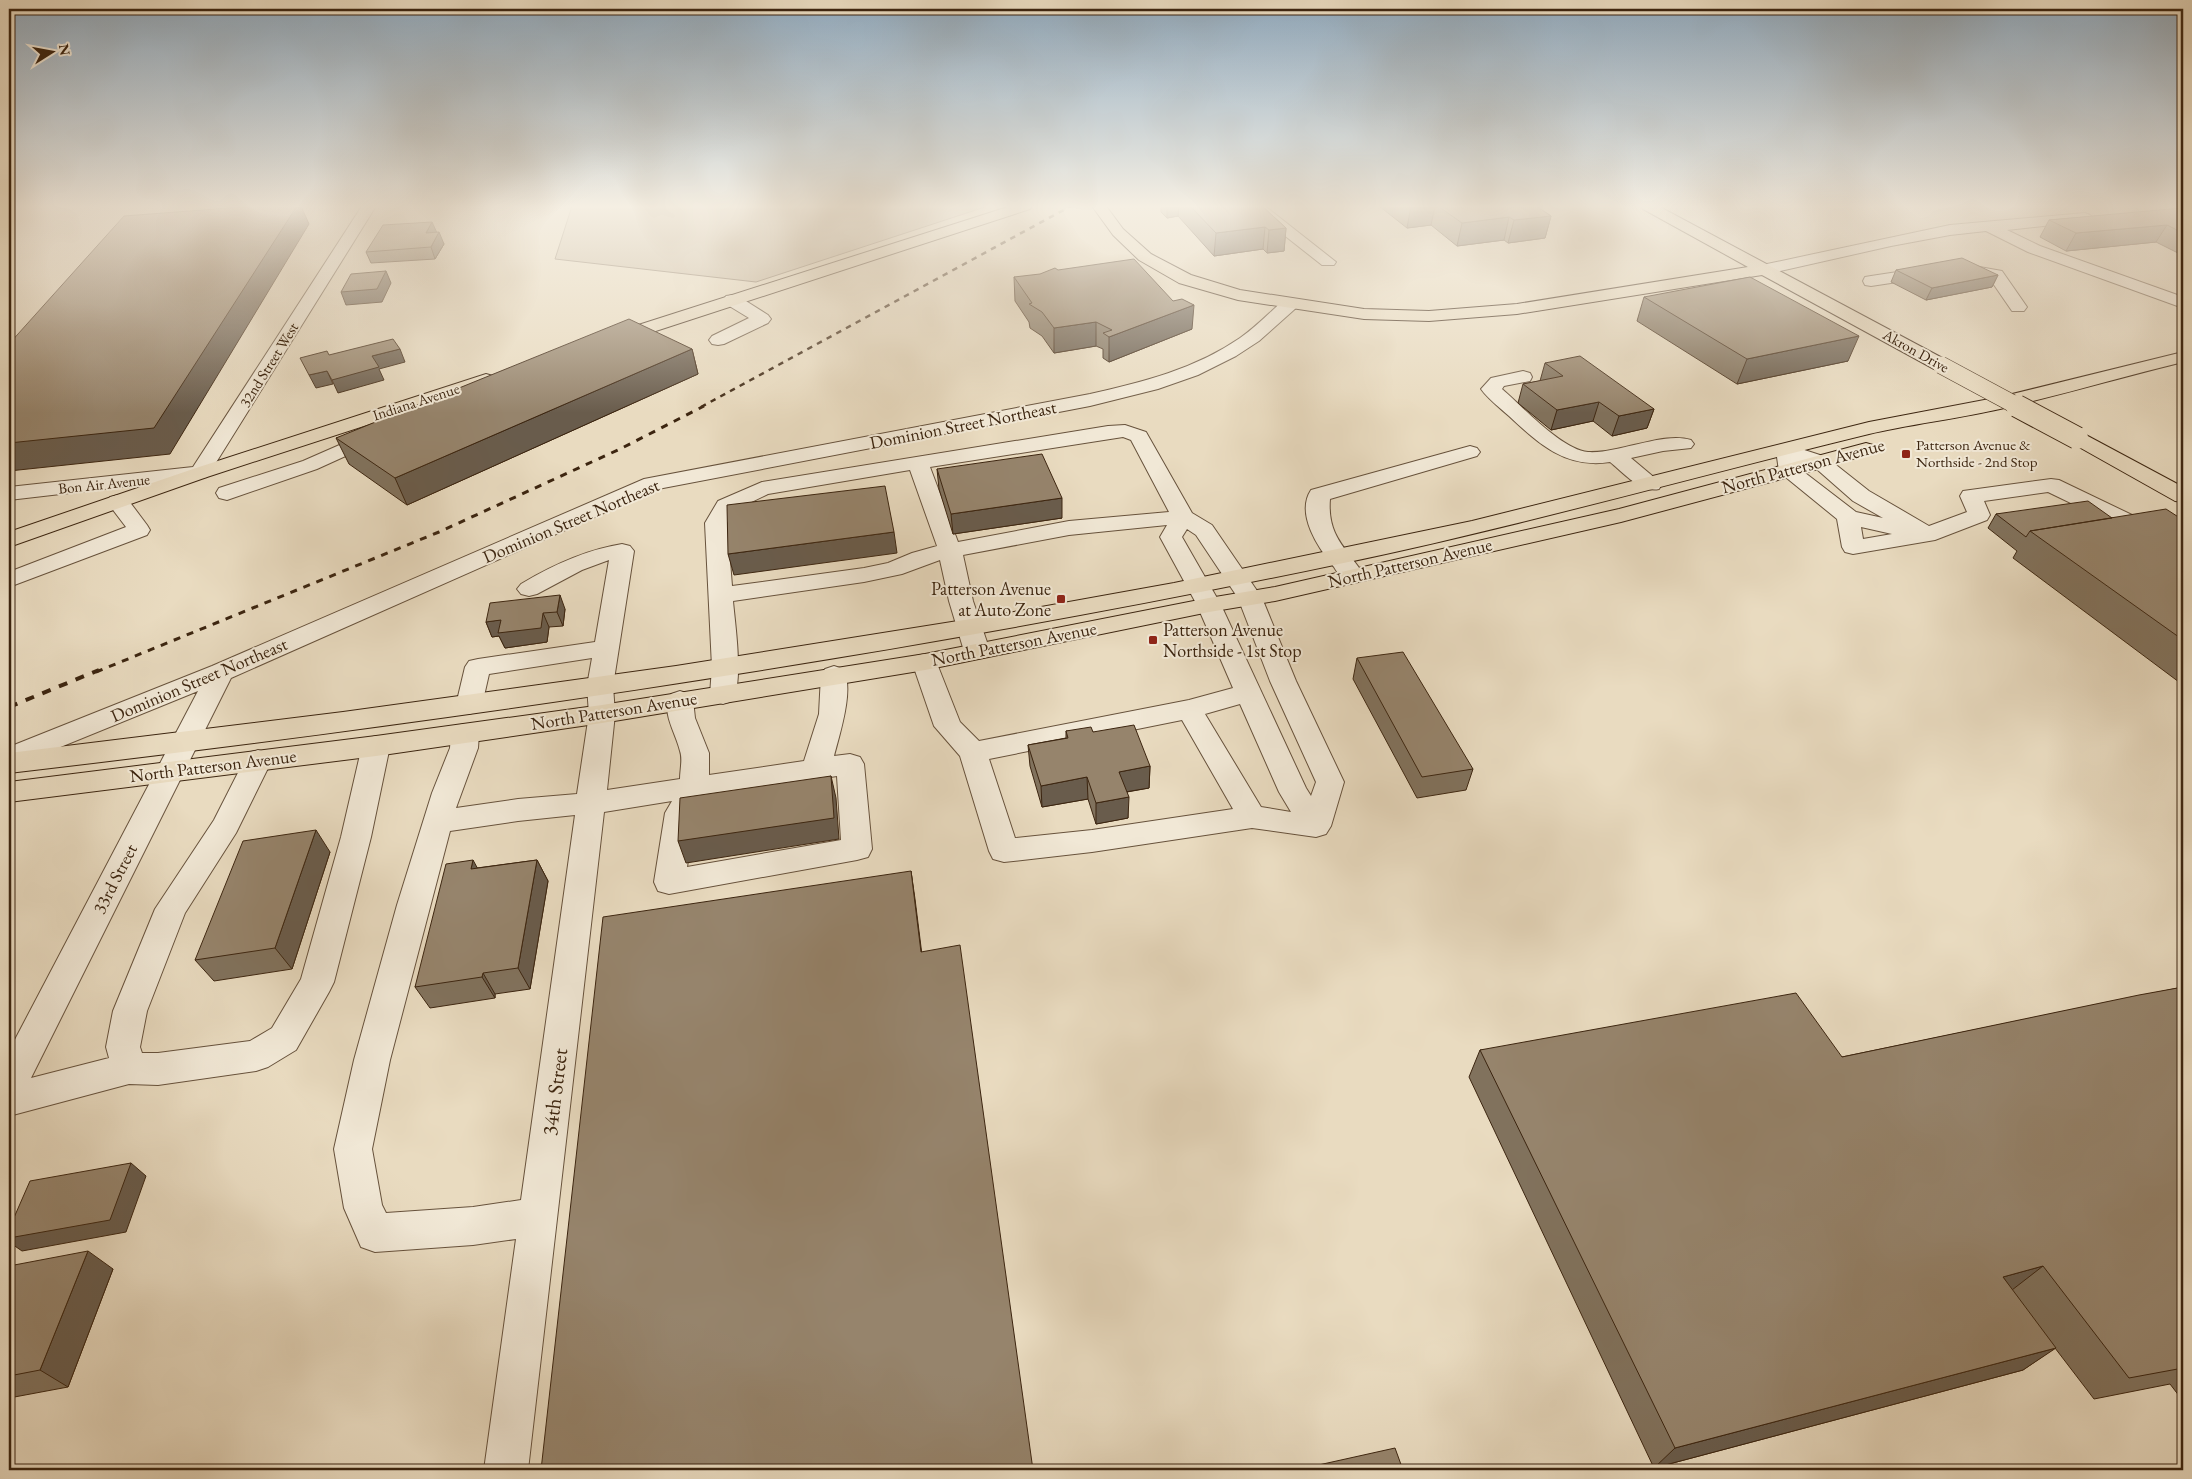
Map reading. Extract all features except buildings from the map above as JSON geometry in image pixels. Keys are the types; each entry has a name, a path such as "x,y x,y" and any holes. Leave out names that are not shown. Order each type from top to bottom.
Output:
{"main road":[{"path":"600,343 810,275"},
{"path":"1178,275 1238,295 1290,304 1392,316 1483,313 1517,309 1735,275"},
{"path":"1206,275 1250,288 1290,304"},
{"name":"Akron Drive","path":"1776,275 2183,496"},
{"name":"North Patterson Avenue","path":"9,792 466,733 725,668 970,628 1243,588 1354,576 1621,515 1788,460 1877,426 1999,403 2111,373 2183,357"},
{"name":"Indiana Avenue","path":"9,540 200,473 497,376"},
{"name":"North Patterson Avenue","path":"1243,588 1338,557 1503,521 1652,484 1788,460 1819,461 1898,440 1999,403"},
{"name":"North Patterson Avenue","path":"9,763 469,705 601,700 680,700 723,695 977,652 1203,595"}],"street":[{"name":"32nd Street West","path":"200,473 325,275"},
{"path":"1871,281 1914,275"},
{"path":"1996,275 2018,307"},
{"path":"2106,275 2183,303"},
{"path":"718,340 762,319 732,300"},
{"name":"Dominion Street Northeast","path":"9,758 221,672 652,484 1090,400 1148,387 1206,364 1246,342 1290,304"},
{"path":"1523,377 1498,382 1491,389 1555,445 1571,454 1587,458 1614,455 1663,445 1684,444"},
{"path":"227,493 310,465 379,434 364,419"},
{"path":"723,695 725,668 716,523 726,506 762,488 1108,432 1125,431 1139,436 1183,517 1204,530 1243,588 1283,681 1330,782 1316,826"},
{"path":"1354,576 1323,539 1316,512 1319,495 1470,452"},
{"path":"1614,455 1652,484"},
{"path":"1788,460 1848,517 1927,535"},
{"path":"1819,461 1861,496 1927,535"},
{"path":"918,462 950,550 961,600 977,652"},
{"name":"Bon Air Avenue","path":"9,494 200,473"},
{"path":"1848,517 1853,547 1927,535 1979,515 1971,496 2051,485 2147,530 2183,552"},
{"path":"9,580 139,530 118,502"},
{"path":"720,595 864,575 894,569 920,558 950,550 1069,528 1183,517"},
{"path":"1183,517 1171,538 1203,595 1293,792 1316,826"},
{"name":"34th Street","path":"506,1470 540,1216 591,803 606,648 622,551 605,553 587,559 562,570 529,589"},
{"path":"469,705 478,667 606,648"},
{"path":"925,662 948,726 973,752 1004,851 1092,841 1252,818 1316,826"},
{"name":"33rd Street","path":"9,1086 221,672"},
{"path":"816,769 832,714 834,675"},
{"path":"973,752 1190,708 1248,693"},
{"path":"438,822 518,810 591,803 694,787 850,764 857,849 669,882 680,813 694,787 696,753 682,718 680,700"},
{"path":"1190,708 1252,818"},
{"path":"466,733 464,748 438,822 372,1060 353,1149 363,1208 375,1233 473,1226 540,1216"},
{"path":"9,1100 129,1068 158,1069 256,1056 284,1039 317,982 356,837 376,746"},
{"path":"129,1068 123,1047 130,1011 171,909 226,825 258,760"}],"shaded area":[{"path":"695,275 777,275 756,282"}],"railway":[{"path":"701,407 944,275"},
{"path":"96,672 439,532 620,449 704,406"},
{"path":"9,707 99,670"}],"place":[{"name":"Patterson Avenue & Northside - 2nd Stop","path":"1906,454"},
{"name":"Patterson Avenue at Auto Zone","path":"1061,599"},
{"name":"Patterson Avenue Northside - 1st Stop","path":"1153,640"}]}
